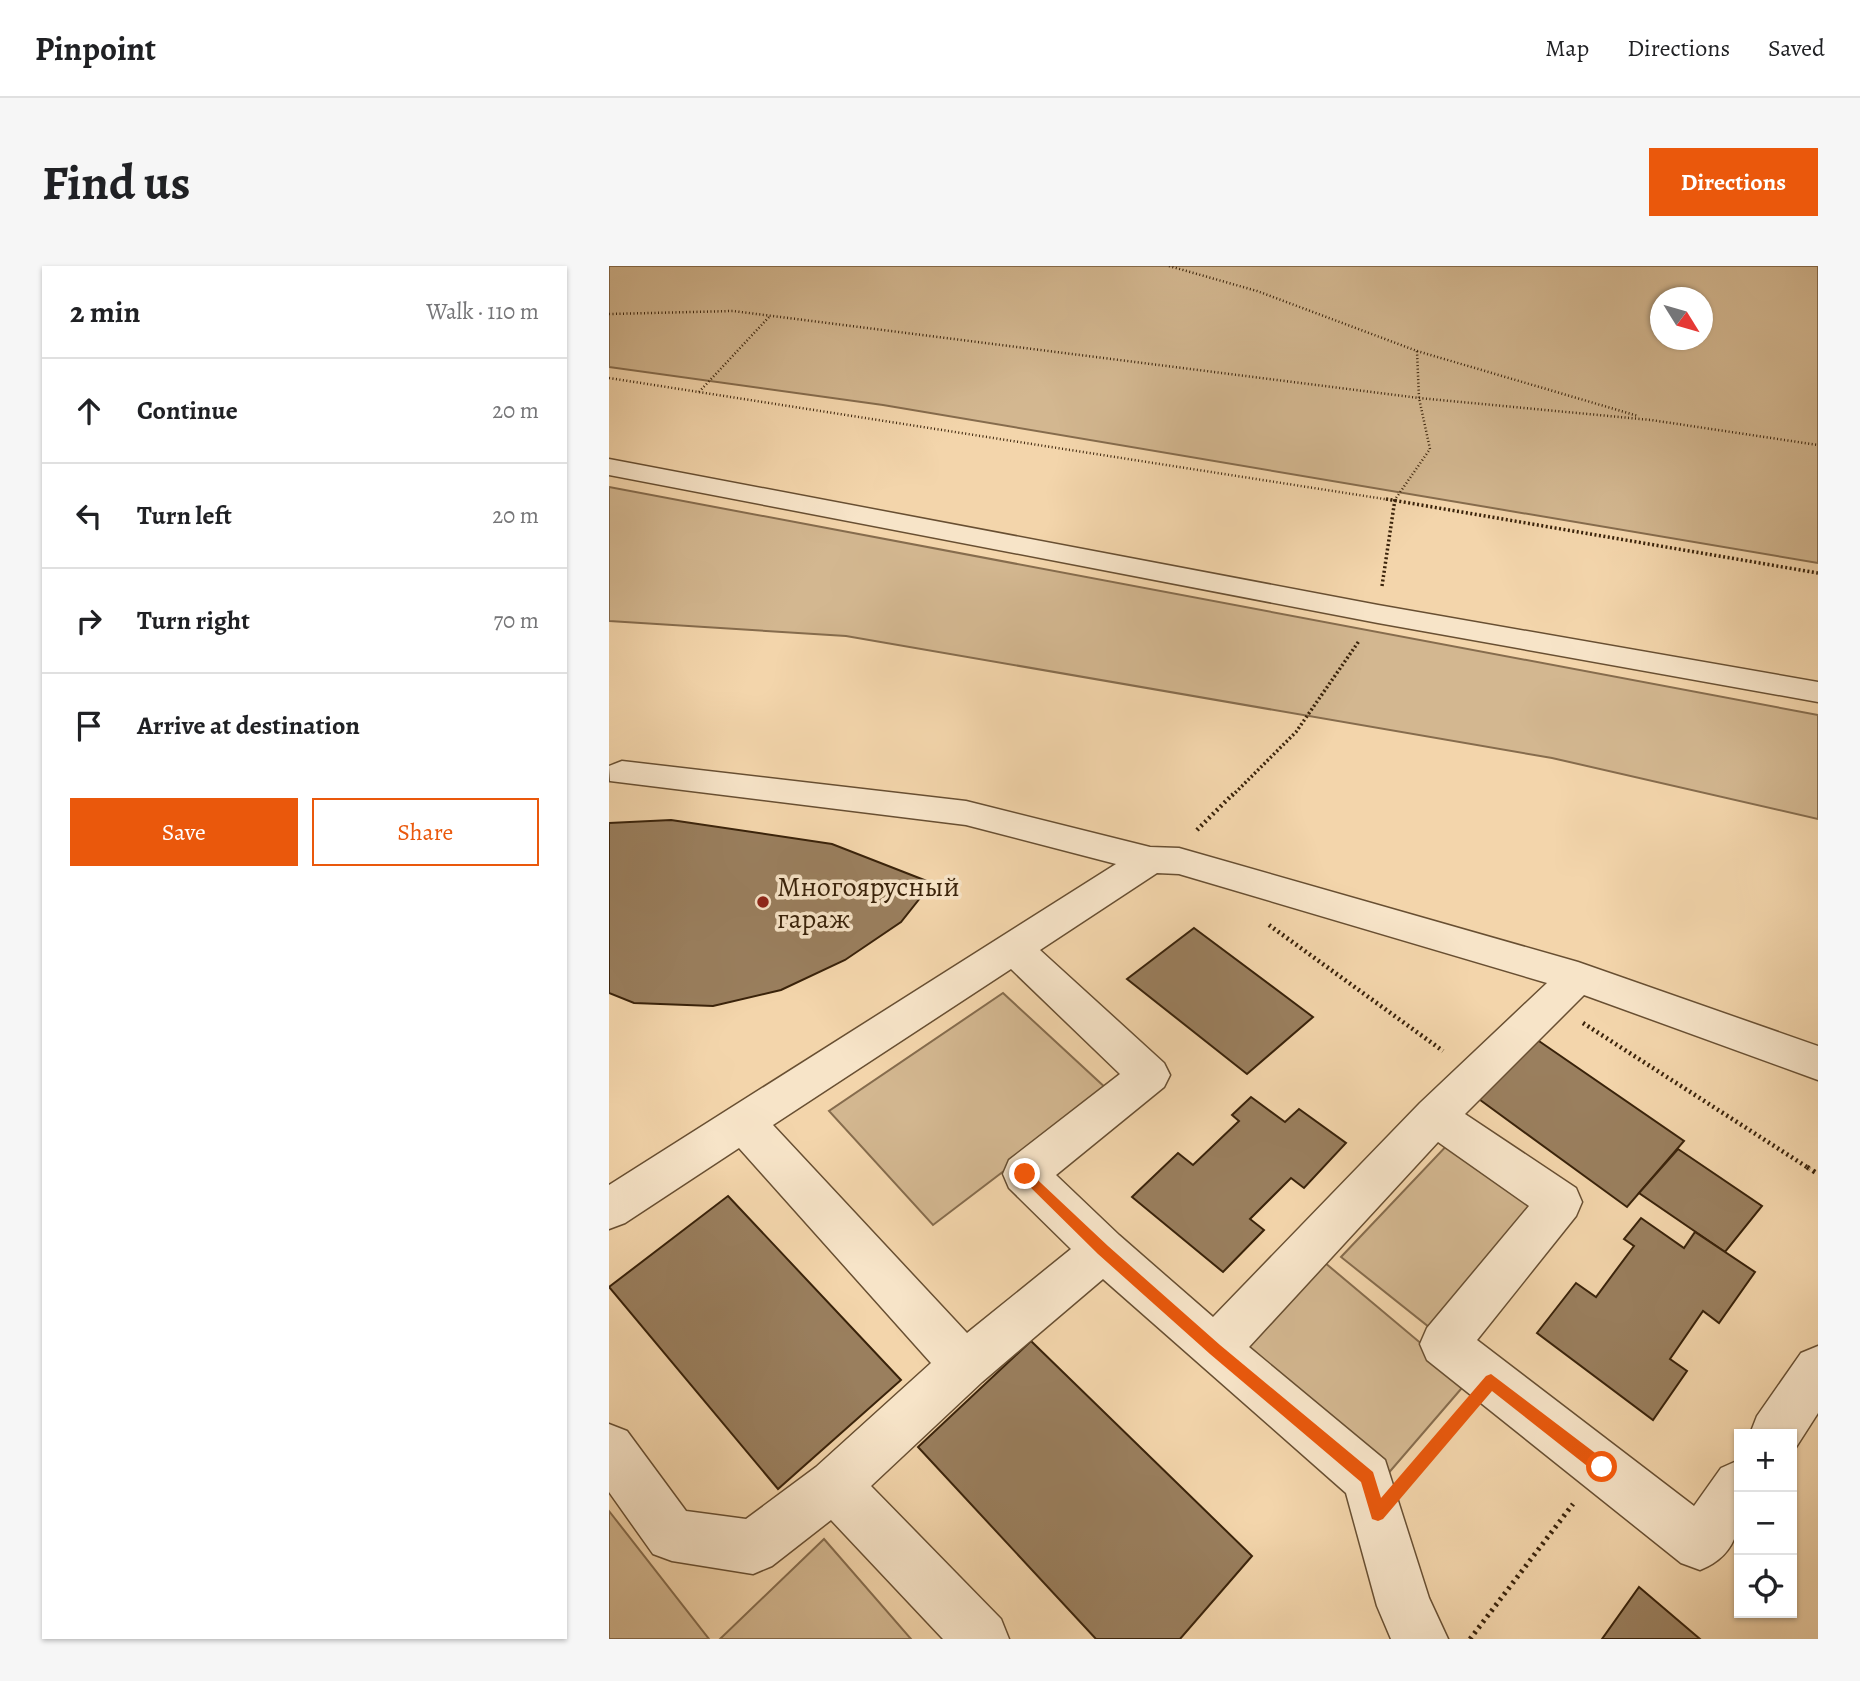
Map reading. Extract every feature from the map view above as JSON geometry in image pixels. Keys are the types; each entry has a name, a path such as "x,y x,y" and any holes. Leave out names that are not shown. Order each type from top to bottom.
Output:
{"lane":[{"path":"609,467 1378,614 1818,692"},
{"path":"622,773 966,813 1150,860 1179,861 1565,990 1818,1063"},
{"path":"609,1209 1150,860"},
{"path":"1013,948 1149,1075 1025,1174 1103,1250 1367,1478 1404,1606 1420,1639"},
{"path":"1215,1349 1435,1116 1565,990"},
{"path":"1435,1116 1560,1202 1444,1344 1700,1544 1735,1492"},
{"path":"743,1122 965,1365"},
{"path":"609,1450 672,1535 753,1547 834,1485 965,1365 1103,1250"},
{"path":"1778,1429 1818,1370"},
{"path":"834,1485 981,1639"}],"path":[{"path":"1169,266 1257,291 1417,351 1651,420"},
{"path":"609,314 733,311 1419,398 1651,420 1818,445"},
{"path":"699,392 770,317"},
{"path":"1378,614 1394,500 1430,449 1419,398 1417,351"},
{"path":"609,378 1394,500 1818,573"},
{"path":"1565,990 1818,1174"},
{"path":"1378,1513 1491,1381"},
{"path":"1470,1639 1602,1467"}],"shaded area":[{"path":"609,266 1818,266 1818,563 883,405 609,367"},
{"path":"609,487 1818,715 1818,819 1552,758 846,636 609,621"},
{"path":"1003,993 1109,1091 933,1225 829,1111"},
{"path":"1451,1141 1536,1202 1429,1327 1341,1257"},
{"path":"1324,1262 1467,1382 1386,1476 1241,1345"},
{"path":"609,1511 709,1639 609,1639"},
{"path":"824,1539 911,1639 720,1639"}],"building":[{"name":"Многоярусный гараж","path":"671,820 832,844 932,883 901,922 845,960 781,990 713,1006 634,1003 609,993 609,823"},
{"path":"1194,928 1313,1017 1247,1074 1127,979"},
{"path":"1536,1039 1684,1141 1627,1207 1476,1097"},
{"path":"1251,1097 1285,1122 1299,1109 1346,1143 1304,1188 1291,1178 1250,1219 1264,1230 1223,1272 1132,1197 1178,1153 1193,1165 1239,1121 1232,1115"},
{"path":"1678,1149 1762,1206 1725,1252 1639,1193"},
{"path":"728,1196 901,1380 778,1489 609,1287"},
{"path":"1641,1218 1684,1248 1695,1232 1755,1272 1719,1323 1703,1311 1670,1359 1687,1371 1653,1420 1537,1333 1576,1283 1596,1297 1634,1246 1624,1239"},
{"path":"1031,1341 1252,1556 1180,1639 1096,1639 918,1447"},
{"path":"1639,1587 1700,1639 1602,1639"}],"place":[{"name":"Многоярусный гараж","path":"763,902"}],"route":[{"path":"1025,1174 1103,1250 1367,1478 1378,1513 1491,1381 1602,1467"}]}
